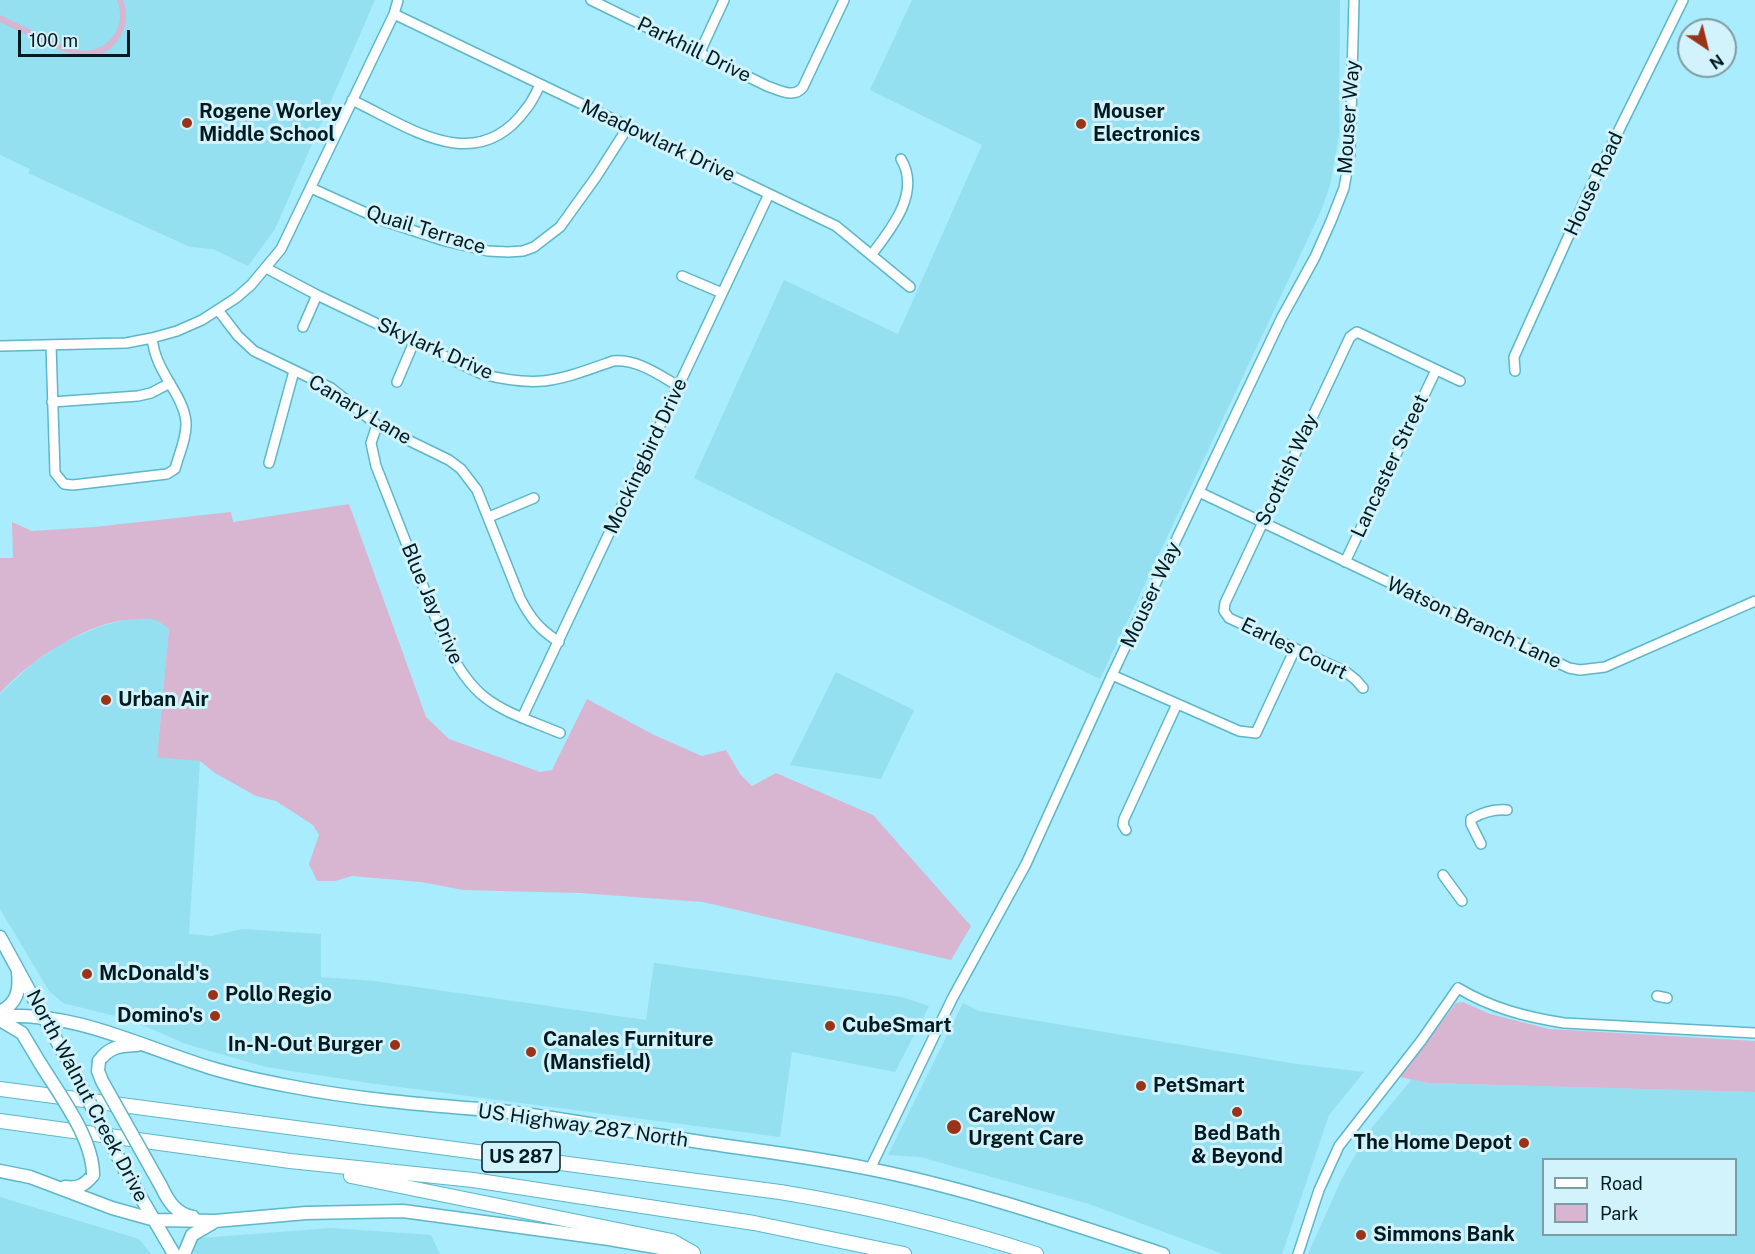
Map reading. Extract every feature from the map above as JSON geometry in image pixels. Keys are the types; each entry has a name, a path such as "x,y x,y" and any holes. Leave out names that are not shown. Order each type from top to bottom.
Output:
{"highway":[{"name":"US 287","path":"0,1089 808,1196 942,1227 1036,1254"},
{"name":"US 287","path":"0,1121 312,1164 473,1180 754,1224 904,1254"},
{"path":"312,1164 358,1177 672,1241 695,1254"}],"main road":[{"name":"North Walnut Creek Drive","path":"0,937 126,1172 174,1254"},
{"path":"18,968 19,982 15,1001 0,1016 22,1033 69,1111 89,1150 93,1163 93,1175 85,1184 77,1187 52,1185"},
{"name":"US Highway 287 North","path":"0,1016 19,1015 68,1020 208,1067 290,1086 464,1110 491,1110 753,1148 870,1168 953,1188 1163,1254"},
{"path":"145,1045 117,1047 105,1052 99,1061 98,1071 168,1200 179,1212 215,1221"},
{"path":"0,1171 30,1177 112,1208 154,1220 215,1221 306,1213 403,1211 609,1239 695,1254"},
{"path":"184,1254 192,1235 215,1221"}],"street":[{"path":"0,346 126,342 152,338 177,331 218,310 243,292 281,249 394,14 398,0"},
{"name":"Parkhill Drive","path":"591,0 767,86 792,94 799,92 813,67 844,0"},
{"path":"700,52 724,0"},
{"name":"Mouser Way","path":"870,1168 952,999 1026,864 1112,675 1281,319 1315,257 1344,188 1350,154 1354,0"},
{"name":"House Road","path":"1515,371 1514,357 1588,193 1683,0"},
{"name":"Meadowlark Drive","path":"394,14 836,226 910,287"},
{"path":"352,100 434,139 448,144 468,145 482,143 505,130 526,109 540,85"},
{"name":"Quail Terrace","path":"311,188 384,221 445,241 488,251 523,250 534,247 560,227 628,127"},
{"path":"872,254 887,234 903,204 909,186 909,176 901,159"},
{"name":"Mockingbird Drive","path":"522,718 769,194"},
{"name":"Skylark Drive","path":"266,268 482,374 507,380 537,383 561,380 620,361 644,367 680,387"},
{"path":"682,276 722,293"},
{"path":"303,327 317,295"},
{"name":"Canary Lane","path":"218,310 238,336 254,351 337,392 377,425 449,460 461,469 476,488 528,614 542,631 559,642"},
{"name":"Scottish Way","path":"1224,611 1224,603 1347,340 1357,332 1436,370"},
{"path":"51,345 55,473 64,484 73,485 167,474 175,469 186,425 182,407 158,362 152,338"},
{"path":"397,382 414,342"},
{"path":"1436,370 1460,381"},
{"name":"Lancaster Street","path":"1345,562 1436,370"},
{"path":"269,464 294,371"},
{"path":"52,402 138,396 151,393 170,383"},
{"name":"Blue Jay Drive","path":"377,425 371,443 375,466 456,666 475,691 495,706 560,733"},
{"name":"Watson Branch Lane","path":"1199,492 1556,663 1580,670 1605,667 1755,602"},
{"path":"489,518 534,498"},
{"name":"Earles Court","path":"1224,611 1229,618 1352,676 1363,688"},
{"path":"1112,675 1239,731 1256,733 1295,649"},
{"path":"1126,830 1123,825 1124,819 1177,704"},
{"path":"1481,844 1471,824 1471,819 1480,814 1507,810"},
{"path":"1443,875 1462,901"},
{"path":"1298,1254 1318,1190 1339,1146 1421,1041 1458,988 1490,1005 1539,1019 1564,1023 1755,1033"}],"shaded area":[{"name":"Rogene Worley Middle School","path":"0,0 375,0 275,229 248,266 213,249 190,247 28,173 30,169 0,155"},
{"path":"912,0 1340,0 1339,136 1330,185 1321,211 1100,679 694,478 784,280 898,334 982,145 870,90"},
{"path":"127,619 156,619 169,629 157,756 200,760 189,934 212,936 242,929 321,934 321,977 374,981 646,1020 654,963 902,997 929,1006 895,1072 792,1052 780,1137 369,1083 266,1067 186,1044 131,1020 63,1003 49,991 0,909 0,694 32,664 62,643 99,627"},
{"path":"836,672 914,710 881,779 790,765"},
{"path":"963,1003 979,1011 1290,1063 1364,1072 1329,1115 1282,1254 1223,1254 1089,1204 920,1157 888,1155"},
{"path":"1412,1079 1428,1083 1755,1092 1755,1254 1308,1254 1342,1178 1369,1131"},
{"path":"0,1197 139,1239 151,1254 0,1254"},
{"path":"331,1228 431,1235 440,1254 195,1254 193,1250 194,1242 200,1238"}],"green space":[{"path":"117,0 123,0 125,5 126,21 123,31 110,49 92,57 62,51 0,22 0,15 69,48 81,51 92,50 110,40 116,32 120,11"},
{"path":"349,504 426,717 449,739 540,772 552,770 587,699 654,735 702,756 726,750 740,774 752,786 776,773 873,815 971,926 951,960 703,902 580,893 464,890 421,882 352,876 335,881 317,881 309,864 319,835 313,825 276,801 256,796 215,773 200,761 157,757 169,629 154,619 121,620 83,633 45,654 0,693 0,558 13,558 12,522 32,531 94,527 231,512 233,522"},
{"path":"1463,1002 1490,1014 1549,1029 1755,1041 1755,1092 1428,1083 1400,1077 1456,1003"}],"place":[{"name":"Rogene Worley Middle School","path":"187,123"},
{"name":"Mouser Electronics","path":"1081,124"},
{"name":"Urban Air","path":"106,700"},
{"name":"McDonald's","path":"87,974"},
{"name":"Pollo Regio","path":"213,995"},
{"name":"Domino's","path":"215,1016"},
{"name":"CubeSmart","path":"830,1026"},
{"name":"In-N-Out Burger","path":"395,1045"},
{"name":"Canales Furniture (Mansfield)","path":"531,1052"},
{"name":"PetSmart","path":"1141,1086"},
{"name":"Bed Bath & Beyond","path":"1237,1112"},
{"name":"CareNow Urgent Care","path":"954,1127"},
{"name":"The Home Depot","path":"1524,1143"},
{"name":"Simmons Bank","path":"1361,1235"}]}
